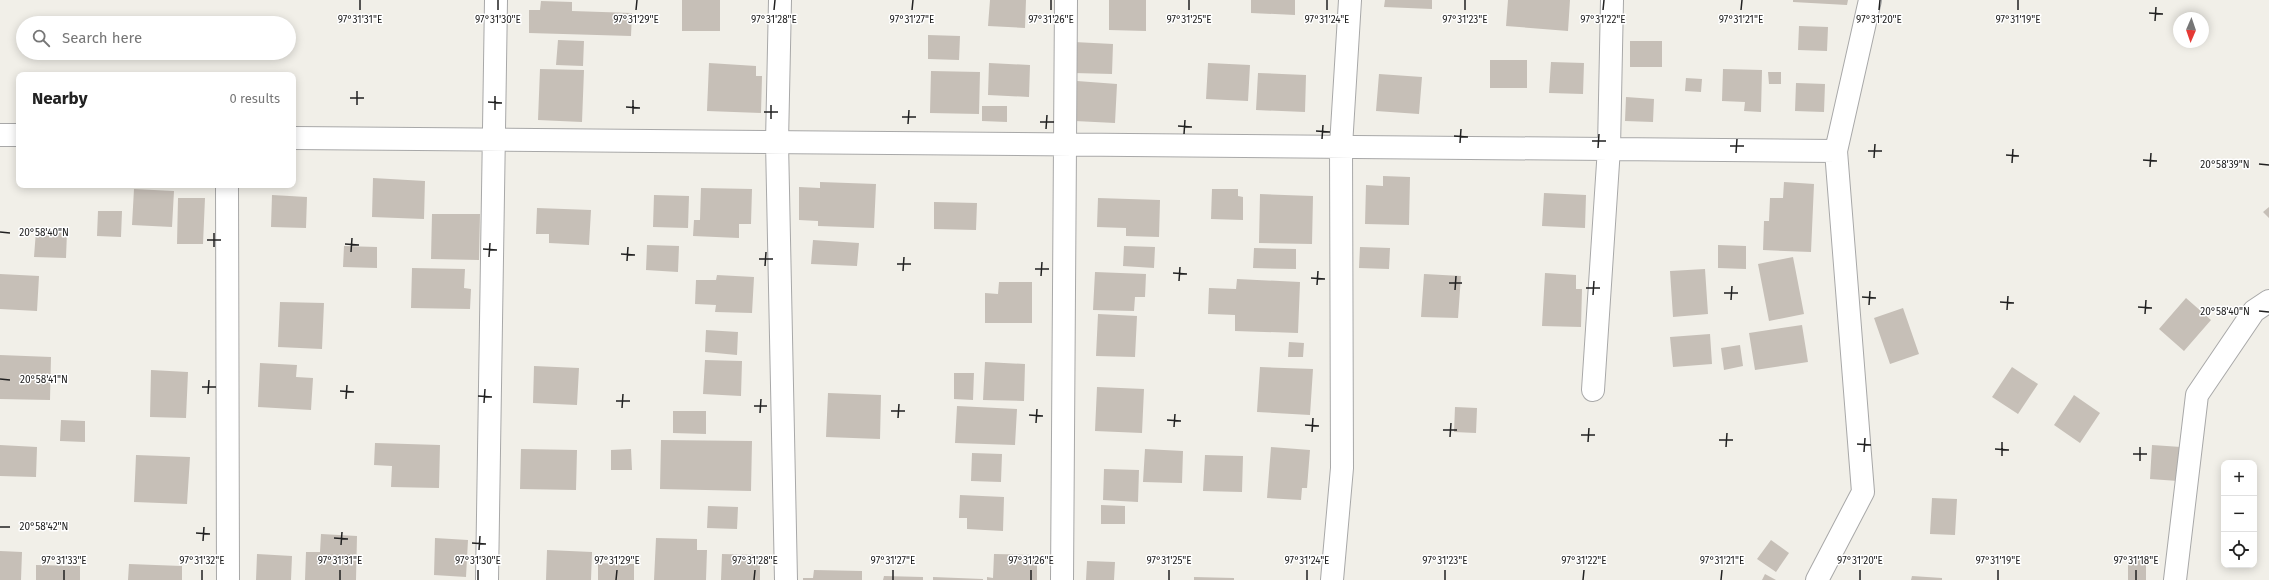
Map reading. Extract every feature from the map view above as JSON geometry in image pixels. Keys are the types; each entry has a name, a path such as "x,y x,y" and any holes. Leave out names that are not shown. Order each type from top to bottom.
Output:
{"street":[{"path":"487,580 496,0"},
{"path":"780,0 777,142 786,580"},
{"path":"1062,580 1066,0"},
{"path":"1332,580 1342,468 1341,146 1350,0"},
{"path":"1593,390 1609,148 1612,0"},
{"path":"1817,580 1863,492 1836,150 1870,0"},
{"path":"0,135 16,135"},
{"path":"296,138 1836,150"},
{"path":"227,188 228,580"},
{"path":"2175,580 2197,395 2254,311 2269,301"}],"building":[{"path":"682,0 720,0 720,31 682,31"},
{"path":"990,0 1026,0 1025,28 988,26"},
{"path":"1109,0 1146,0 1146,31 1109,30"},
{"path":"1251,0 1295,0 1295,15 1251,13"},
{"path":"1385,0 1432,0 1432,9 1384,7"},
{"path":"1508,0 1570,0 1568,31 1506,26"},
{"path":"1793,0 1848,0 1847,5 1793,2"},
{"path":"541,1 572,2 572,11 632,13 631,36 529,33 529,10 540,10"},
{"path":"1799,26 1828,27 1827,51 1798,50"},
{"path":"928,35 960,36 959,60 928,59"},
{"path":"558,40 584,41 583,66 556,65"},
{"path":"1630,41 1662,41 1662,67 1630,67"},
{"path":"1074,42 1113,44 1112,74 1074,73"},
{"path":"1490,60 1527,60 1527,88 1490,88"},
{"path":"1551,62 1584,63 1583,94 1549,93"},
{"path":"709,63 756,66 756,76 762,76 761,113 707,111"},
{"path":"989,63 1030,65 1029,97 988,95"},
{"path":"1208,63 1250,65 1248,101 1206,99"},
{"path":"540,69 584,70 582,122 538,120"},
{"path":"1723,69 1762,70 1761,112 1744,111 1745,102 1722,101"},
{"path":"931,71 980,72 979,114 930,113"},
{"path":"1768,72 1781,72 1781,84 1769,84"},
{"path":"1258,73 1306,75 1305,112 1256,110"},
{"path":"1379,74 1422,77 1419,114 1376,111"},
{"path":"1686,78 1702,79 1701,92 1685,91"},
{"path":"1077,81 1117,84 1115,123 1075,121"},
{"path":"1796,83 1825,84 1824,112 1795,111"},
{"path":"1626,97 1654,99 1653,122 1625,121"},
{"path":"982,106 1007,106 1007,122 982,121"},
{"path":"1383,176 1410,177 1409,225 1365,224 1366,185 1383,186"},
{"path":"373,178 425,181 424,219 372,217"},
{"path":"820,182 876,184 874,228 818,226 818,221 799,220 799,187 820,188"},
{"path":"1784,182 1814,184 1811,252 1763,250 1764,221 1769,221 1770,198 1783,198"},
{"path":"701,188 752,189 751,224 739,224 739,238 693,236 694,220 700,220"},
{"path":"134,189 174,191 172,227 132,225"},
{"path":"1212,189 1238,189 1238,196 1243,197 1243,220 1211,219"},
{"path":"1544,193 1586,195 1585,228 1542,226"},
{"path":"1260,194 1313,196 1312,244 1259,243"},
{"path":"272,195 307,197 306,228 271,227"},
{"path":"654,195 689,196 688,228 653,227"},
{"path":"178,198 205,198 203,244 177,244"},
{"path":"1098,198 1160,200 1159,237 1126,236 1126,228 1097,227"},
{"path":"934,202 977,203 976,230 934,229"},
{"path":"2269,207 2269,218 2263,212"},
{"path":"537,208 591,210 589,245 549,243 549,234 536,234"},
{"path":"98,211 122,211 121,237 97,236"},
{"path":"432,214 480,214 479,260 431,259"},
{"path":"36,231 67,232 66,258 34,257"},
{"path":"813,240 859,243 857,266 811,264"},
{"path":"647,245 679,246 678,272 646,270"},
{"path":"1718,245 1746,246 1746,269 1718,268"},
{"path":"344,246 377,247 377,268 343,267"},
{"path":"1124,246 1155,247 1154,268 1123,266"},
{"path":"1360,247 1390,248 1389,269 1359,268"},
{"path":"1254,248 1296,249 1296,269 1253,268"},
{"path":"1793,257 1804,314 1769,321 1758,264"},
{"path":"412,268 465,269 464,288 471,289 470,309 411,308"},
{"path":"1705,269 1708,314 1673,317 1670,271"},
{"path":"1095,272 1146,274 1145,297 1135,297 1134,311 1093,310"},
{"path":"1545,273 1576,275 1576,289 1582,289 1581,327 1542,326"},
{"path":"0,274 39,276 37,311 0,309"},
{"path":"1424,274 1461,276 1458,318 1421,317"},
{"path":"717,275 754,277 752,313 715,312 716,305 695,304 696,280 716,280"},
{"path":"1237,279 1300,282 1298,333 1235,331 1235,315 1208,314 1209,288 1236,289"},
{"path":"999,282 1032,282 1032,323 985,323 985,293 998,294"},
{"path":"2186,298 2211,320 2184,351 2159,329"},
{"path":"280,302 324,303 322,349 278,347"},
{"path":"1903,308 1919,354 1890,364 1874,318"},
{"path":"1098,314 1137,316 1135,357 1096,356"},
{"path":"1802,325 1808,362 1755,370 1749,333"},
{"path":"706,330 738,332 737,355 705,352"},
{"path":"1710,334 1712,364 1673,367 1670,337"},
{"path":"1289,342 1304,343 1303,357 1288,357"},
{"path":"1740,345 1743,366 1724,370 1721,348"},
{"path":"0,355 51,357 50,400 0,399"},
{"path":"705,360 742,361 741,396 703,394"},
{"path":"985,362 1025,364 1024,401 983,400"},
{"path":"260,363 297,365 296,377 313,378 311,410 258,407"},
{"path":"534,366 579,368 577,405 533,403"},
{"path":"1260,367 1313,369 1310,415 1257,412"},
{"path":"2012,367 2038,384 2018,414 1992,397"},
{"path":"151,370 188,372 186,418 150,417"},
{"path":"954,373 974,373 973,400 954,399"},
{"path":"1097,387 1144,389 1142,433 1095,431"},
{"path":"828,393 881,395 880,439 826,437"},
{"path":"2074,395 2100,413 2080,443 2054,425"},
{"path":"957,406 1017,409 1015,445 955,443"},
{"path":"1455,407 1477,408 1476,433 1454,432"},
{"path":"673,411 706,411 706,434 673,433"},
{"path":"61,420 85,421 85,442 60,441"},
{"path":"661,440 752,441 751,491 660,489"},
{"path":"375,443 440,445 439,488 391,487 392,466 374,465"},
{"path":"0,445 37,447 36,477 0,476"},
{"path":"2152,445 2181,447 2178,481 2150,479"},
{"path":"1271,447 1310,450 1307,488 1302,488 1301,500 1267,498"},
{"path":"521,449 577,450 576,490 520,489"},
{"path":"631,449 632,470 611,470 611,450"},
{"path":"1145,449 1183,451 1182,483 1143,482"},
{"path":"972,453 1002,454 1001,482 971,481"},
{"path":"136,455 190,457 187,504 134,502"},
{"path":"1205,455 1243,456 1242,492 1203,491"},
{"path":"1104,469 1139,470 1138,502 1103,500"},
{"path":"960,495 1004,497 1003,531 967,529 967,518 959,518"},
{"path":"1932,498 1957,499 1955,535 1930,534"},
{"path":"1101,505 1125,506 1125,524 1101,524"},
{"path":"708,506 738,507 737,529 707,528"},
{"path":"321,534 357,536 356,580 305,580 306,552 320,552"},
{"path":"435,538 468,540 466,577 434,575"},
{"path":"656,538 697,539 697,550 707,550 706,580 654,580"},
{"path":"1771,540 1789,553 1776,572 1757,559"},
{"path":"547,550 592,552 591,580 546,580"},
{"path":"0,551 22,552 21,580 0,580"},
{"path":"257,554 292,556 291,580 256,580"},
{"path":"722,554 760,555 760,580 721,580"},
{"path":"994,554 1037,555 1037,580 987,580 987,577 993,578"},
{"path":"2128,560 2146,560 2146,580 2128,580"},
{"path":"1087,561 1115,562 1114,580 1086,580"},
{"path":"598,563 634,564 634,580 598,580"},
{"path":"129,564 182,566 182,580 128,580"},
{"path":"36,565 80,566 80,580 36,580"},
{"path":"814,570 862,571 862,580 803,580 803,578 813,578"},
{"path":"1765,574 1776,580 1762,580"},
{"path":"884,576 923,577 923,580 883,580"},
{"path":"1912,576 1942,578 1942,580 1911,580"},
{"path":"933,577 983,579 983,580 933,580"},
{"path":"1194,577 1234,578 1234,580 1194,580"}]}
